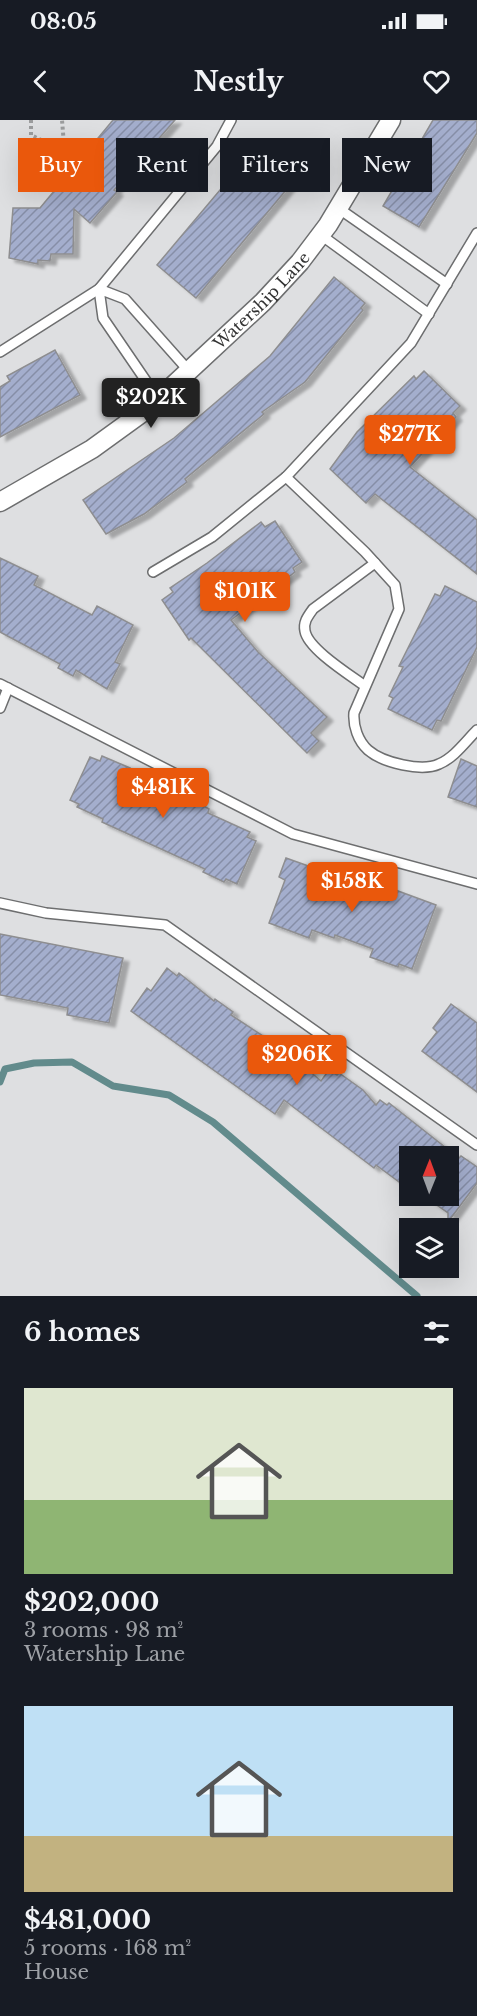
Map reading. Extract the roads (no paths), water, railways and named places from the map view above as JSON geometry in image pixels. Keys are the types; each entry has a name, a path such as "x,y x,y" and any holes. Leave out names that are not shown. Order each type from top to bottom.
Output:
{"street":[{"name":"Watership Lane","path":"0,502 93,449 159,400 188,370 263,302 321,235 390,120"}],"lane":[{"path":"0,352 99,289 217,146 231,120"},
{"path":"338,208 447,284"},
{"path":"153,572 212,537 286,477 411,343 477,233"},
{"path":"321,235 429,314"},
{"path":"99,289 125,299 188,370"},
{"path":"99,289 103,318 159,400"},
{"path":"286,477 395,585 399,609 354,713 353,724 369,751 399,765 420,768 438,765 477,730"},
{"path":"365,686 309,641 304,630 306,619 313,609 375,563"},
{"path":"0,708 4,686 293,834 477,884"},
{"path":"0,903 46,913 165,925 477,1145"}],"waterway":[{"path":"0,1082 5,1069 34,1063 72,1062 113,1086 169,1095 213,1122 417,1296"}]}
